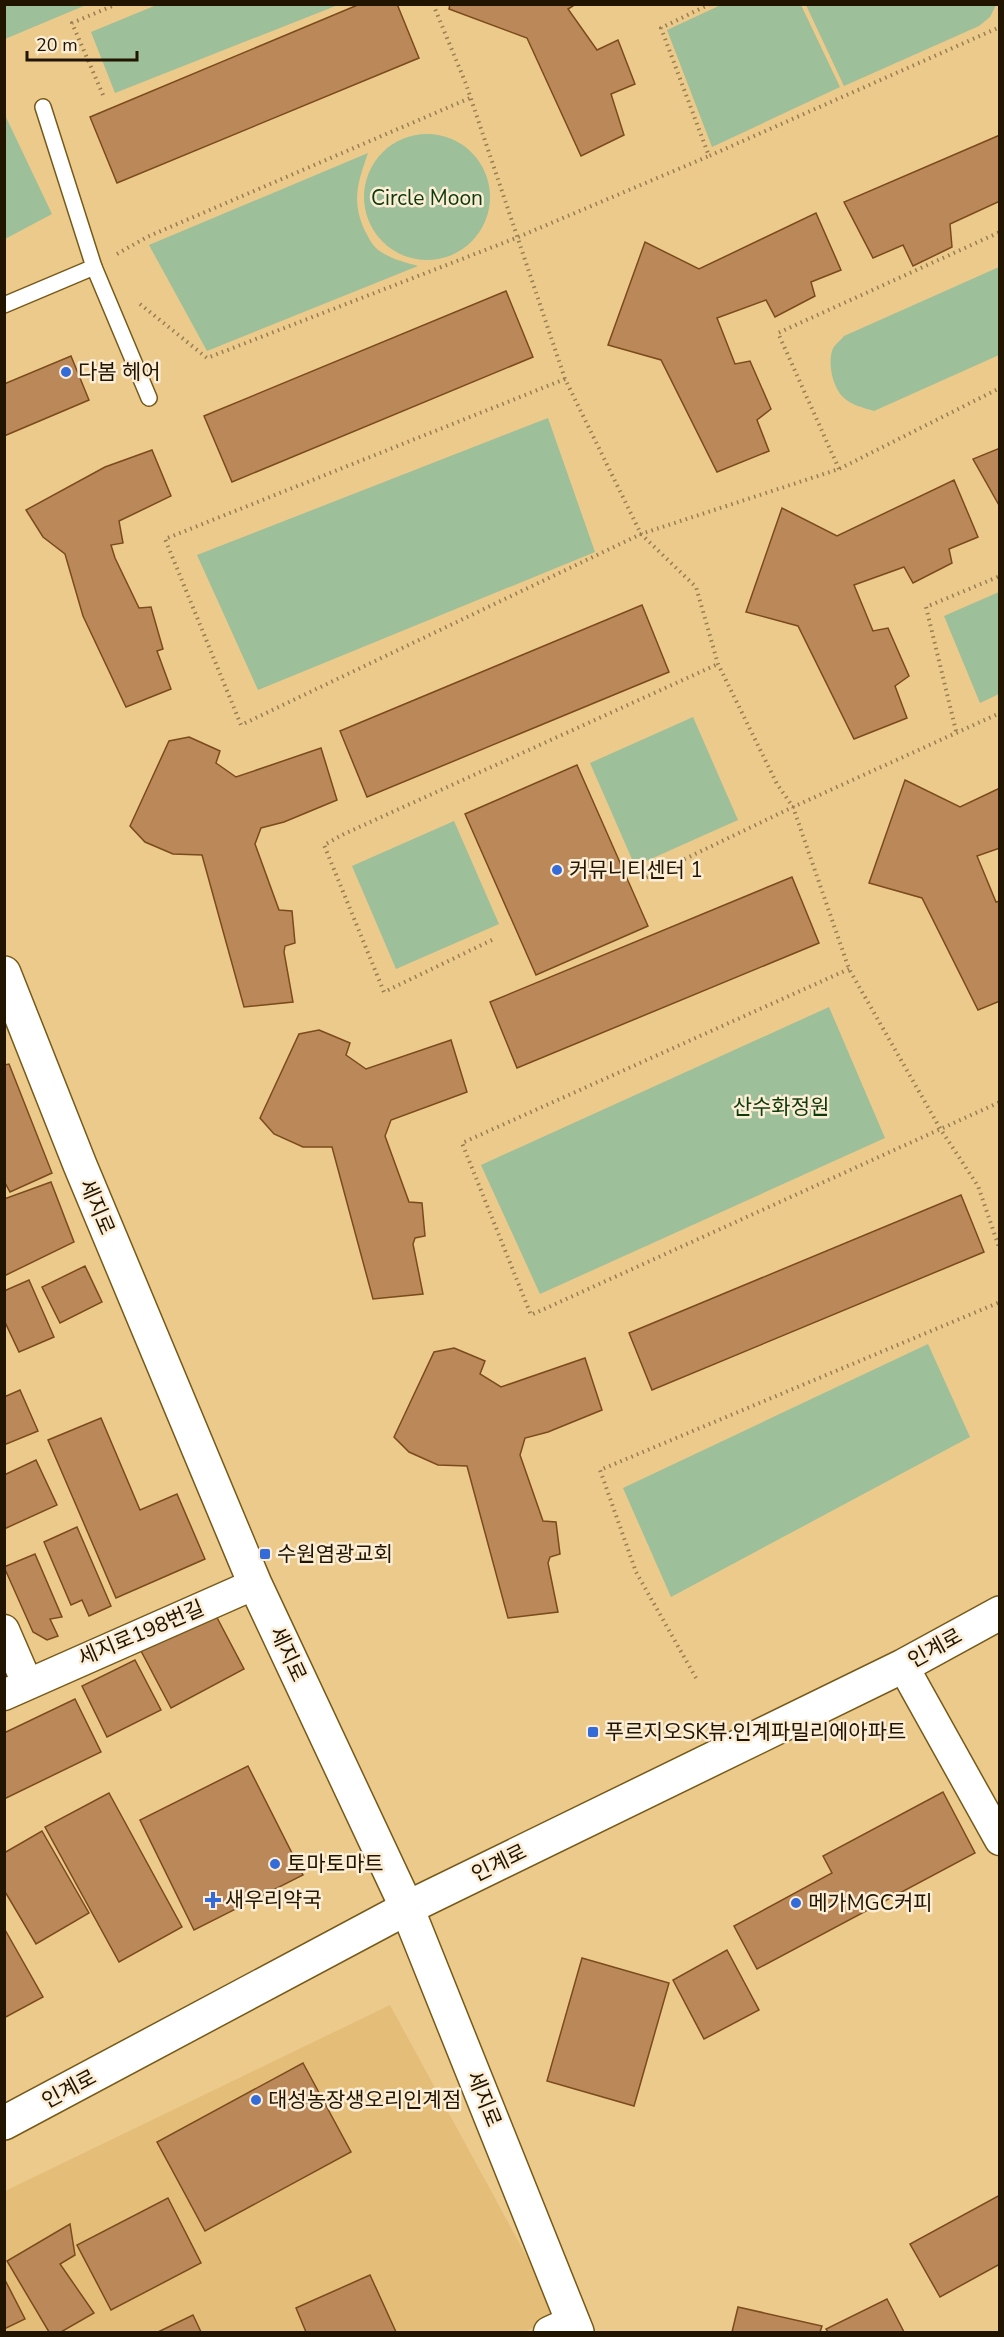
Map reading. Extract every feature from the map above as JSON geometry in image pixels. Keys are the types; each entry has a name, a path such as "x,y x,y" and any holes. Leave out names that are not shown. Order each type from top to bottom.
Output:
{"street":[{"name":"세지로","path":"4,973 80,1165 255,1584 407,1908 566,2329"},
{"name":"세지로198번길","path":"4,1630 16,1689 255,1584"},
{"name":"인계로","path":"4,2123 407,1908 903,1666 999,1613"},
{"path":"903,1666 999,1840"}],"lane":[{"path":"43,107 94,267 149,398"},
{"path":"4,305 94,267"}],"path":[{"path":"104,95 72,23 117,4"},
{"path":"433,4 470,98 565,379 641,534 696,587 718,664 777,784 793,807 849,969 941,1130 978,1186 999,1248"},
{"path":"710,4 661,28 710,156"},
{"path":"138,302 207,358 516,238 710,156 999,27"},
{"path":"94,267 147,237 470,98"},
{"path":"839,469 778,333 999,232"},
{"path":"565,379 165,539 241,725 641,534 839,469 999,388"},
{"path":"956,731 926,607 999,576"},
{"path":"492,940 384,992 324,846 344,834 718,664"},
{"path":"641,880 793,807 999,713"},
{"path":"849,969 462,1143 531,1315 999,1102"},
{"path":"696,1678 636,1572 600,1470 999,1302"}],"shaded area":[{"path":"390,2005 559,2316 524,2332 5,2332 5,2191"}],"green space":[{"path":"5,4 86,4 86,5 5,39"},
{"path":"159,4 338,5 115,93 91,32"},
{"path":"723,4 801,5 840,87 712,147 667,30"},
{"path":"806,5 996,5 990,17 979,26 844,86"},
{"path":"4,113 52,214 5,239 4,239"},
{"name":"Circle Moon","path":"427,134 451,139 472,152 485,173 490,197 485,221 472,242 451,255 427,260 403,255 382,242 369,221 364,197 369,173 382,152 403,139"},
{"path":"368,153 361,173 357,201 365,231 379,251 418,266 207,351 149,245"},
{"path":"999,267 999,355 874,411 850,402 839,393 832,376 831,357 834,347 844,336"},
{"path":"548,418 595,552 258,690 197,555"},
{"path":"999,592 999,694 980,703 944,616"},
{"path":"693,717 738,820 635,866 590,763"},
{"path":"454,821 499,924 396,969 352,866"},
{"name":"산수화정원","path":"829,1007 885,1138 540,1294 481,1165"},
{"path":"928,1344 970,1437 671,1597 623,1488"}],"building":[{"path":"360,4 397,4 419,58 117,183 90,117"},
{"path":"450,4 576,4 568,9 597,50 618,40 635,84 611,94 624,135 581,156 527,38 449,9"},
{"path":"1000,135 1000,201 950,224 952,247 913,266 903,245 873,258 844,202"},
{"path":"816,213 841,270 811,282 815,296 775,317 766,300 717,318 735,364 750,361 771,409 757,420 769,451 717,472 661,360 608,345 645,242 699,269"},
{"path":"506,291 533,357 232,482 204,416"},
{"path":"71,356 89,400 4,436 4,384"},
{"path":"1000,448 1000,507 973,459"},
{"path":"152,450 171,496 119,521 123,543 111,545 139,608 151,607 163,649 157,651 171,689 126,707 83,616 65,554 43,537 26,510 105,467"},
{"path":"954,480 978,537 949,549 952,563 913,583 904,567 854,585 873,631 888,628 909,676 895,686 907,718 854,739 798,626 746,612 782,508 837,536"},
{"path":"642,605 669,672 367,797 340,731"},
{"path":"189,737 220,751 216,763 236,777 321,748 337,800 284,822 261,828 255,844 279,910 292,911 295,943 285,946 284,952 293,1002 244,1007 202,855 173,854 145,842 130,826 169,741"},
{"name":"커뮤니티센터 1","path":"577,765 648,926 536,975 465,814"},
{"path":"905,780 960,807 1000,788 1000,848 977,856 996,902 1000,901 1000,1001 978,1010 922,898 869,883"},
{"path":"792,877 819,943 517,1068 490,1002"},
{"path":"319,1030 350,1043 346,1055 366,1069 451,1040 467,1092 391,1120 385,1136 409,1202 422,1203 425,1236 415,1238 413,1244 423,1294 373,1299 332,1147 303,1147 274,1134 260,1118 299,1034"},
{"path":"9,1064 52,1173 10,1192 4,1181 4,1065"},
{"path":"51,1182 74,1242 4,1276 4,1199"},
{"path":"961,1195 984,1252 652,1390 629,1333"},
{"path":"85,1266 102,1302 60,1323 42,1287"},
{"path":"29,1280 54,1337 19,1352 4,1320 4,1291"},
{"path":"454,1348 485,1361 480,1374 501,1387 585,1358 602,1410 548,1432 525,1438 520,1455 543,1521 556,1522 560,1554 550,1557 548,1563 558,1612 508,1618 467,1466 438,1465 409,1452 394,1437 434,1352"},
{"path":"20,1390 38,1431 4,1445 4,1397"},
{"path":"101,1418 140,1510 177,1494 205,1559 116,1598 48,1440"},
{"path":"36,1460 57,1505 4,1529 4,1475"},
{"path":"77,1527 111,1606 89,1616 82,1600 71,1605 44,1542"},
{"path":"35,1554 62,1617 50,1619 58,1636 47,1640 33,1632 4,1567"},
{"path":"213,1610 244,1669 171,1708 140,1649"},
{"path":"135,1660 161,1710 107,1737 82,1686"},
{"path":"75,1699 101,1752 4,1799 4,1733"},
{"path":"248,1766 303,1875 194,1930 140,1820"},
{"path":"943,1792 975,1853 757,1969 734,1926 832,1873 823,1856"},
{"path":"109,1793 182,1927 119,1962 45,1827"},
{"path":"42,1831 89,1913 36,1944 4,1890 4,1853"},
{"path":"4,1928 43,1997 4,2018"},
{"path":"727,1950 759,2010 704,2039 673,1980"},
{"path":"582,1958 669,1983 634,2106 547,2081"},
{"path":"303,2063 351,2152 205,2231 157,2142"},
{"path":"1000,2195 1000,2264 940,2297 910,2244"},
{"path":"168,2198 201,2263 111,2310 77,2245"},
{"path":"70,2224 75,2255 60,2264 94,2313 61,2332 49,2332 7,2261"},
{"path":"370,2275 396,2332 306,2332 296,2308"},
{"path":"4,2278 25,2319 4,2329"},
{"path":"887,2299 904,2332 828,2332 826,2329"},
{"path":"738,2307 822,2326 820,2332 732,2332"},
{"path":"193,2315 201,2332 158,2332"}],"place":[{"name":"다봄 헤어","path":"66,372"},
{"name":"커뮤니티센터 1","path":"557,870"},
{"name":"수원염광교회","path":"265,1554"},
{"name":"푸르지오SK뷰.인계파밀리에아파트","path":"593,1732"},
{"name":"토마토마트","path":"275,1864"},
{"name":"새우리약국","path":"213,1900"},
{"name":"메가MGC커피","path":"796,1903"},
{"name":"대성농장생오리인계점","path":"256,2100"}]}
